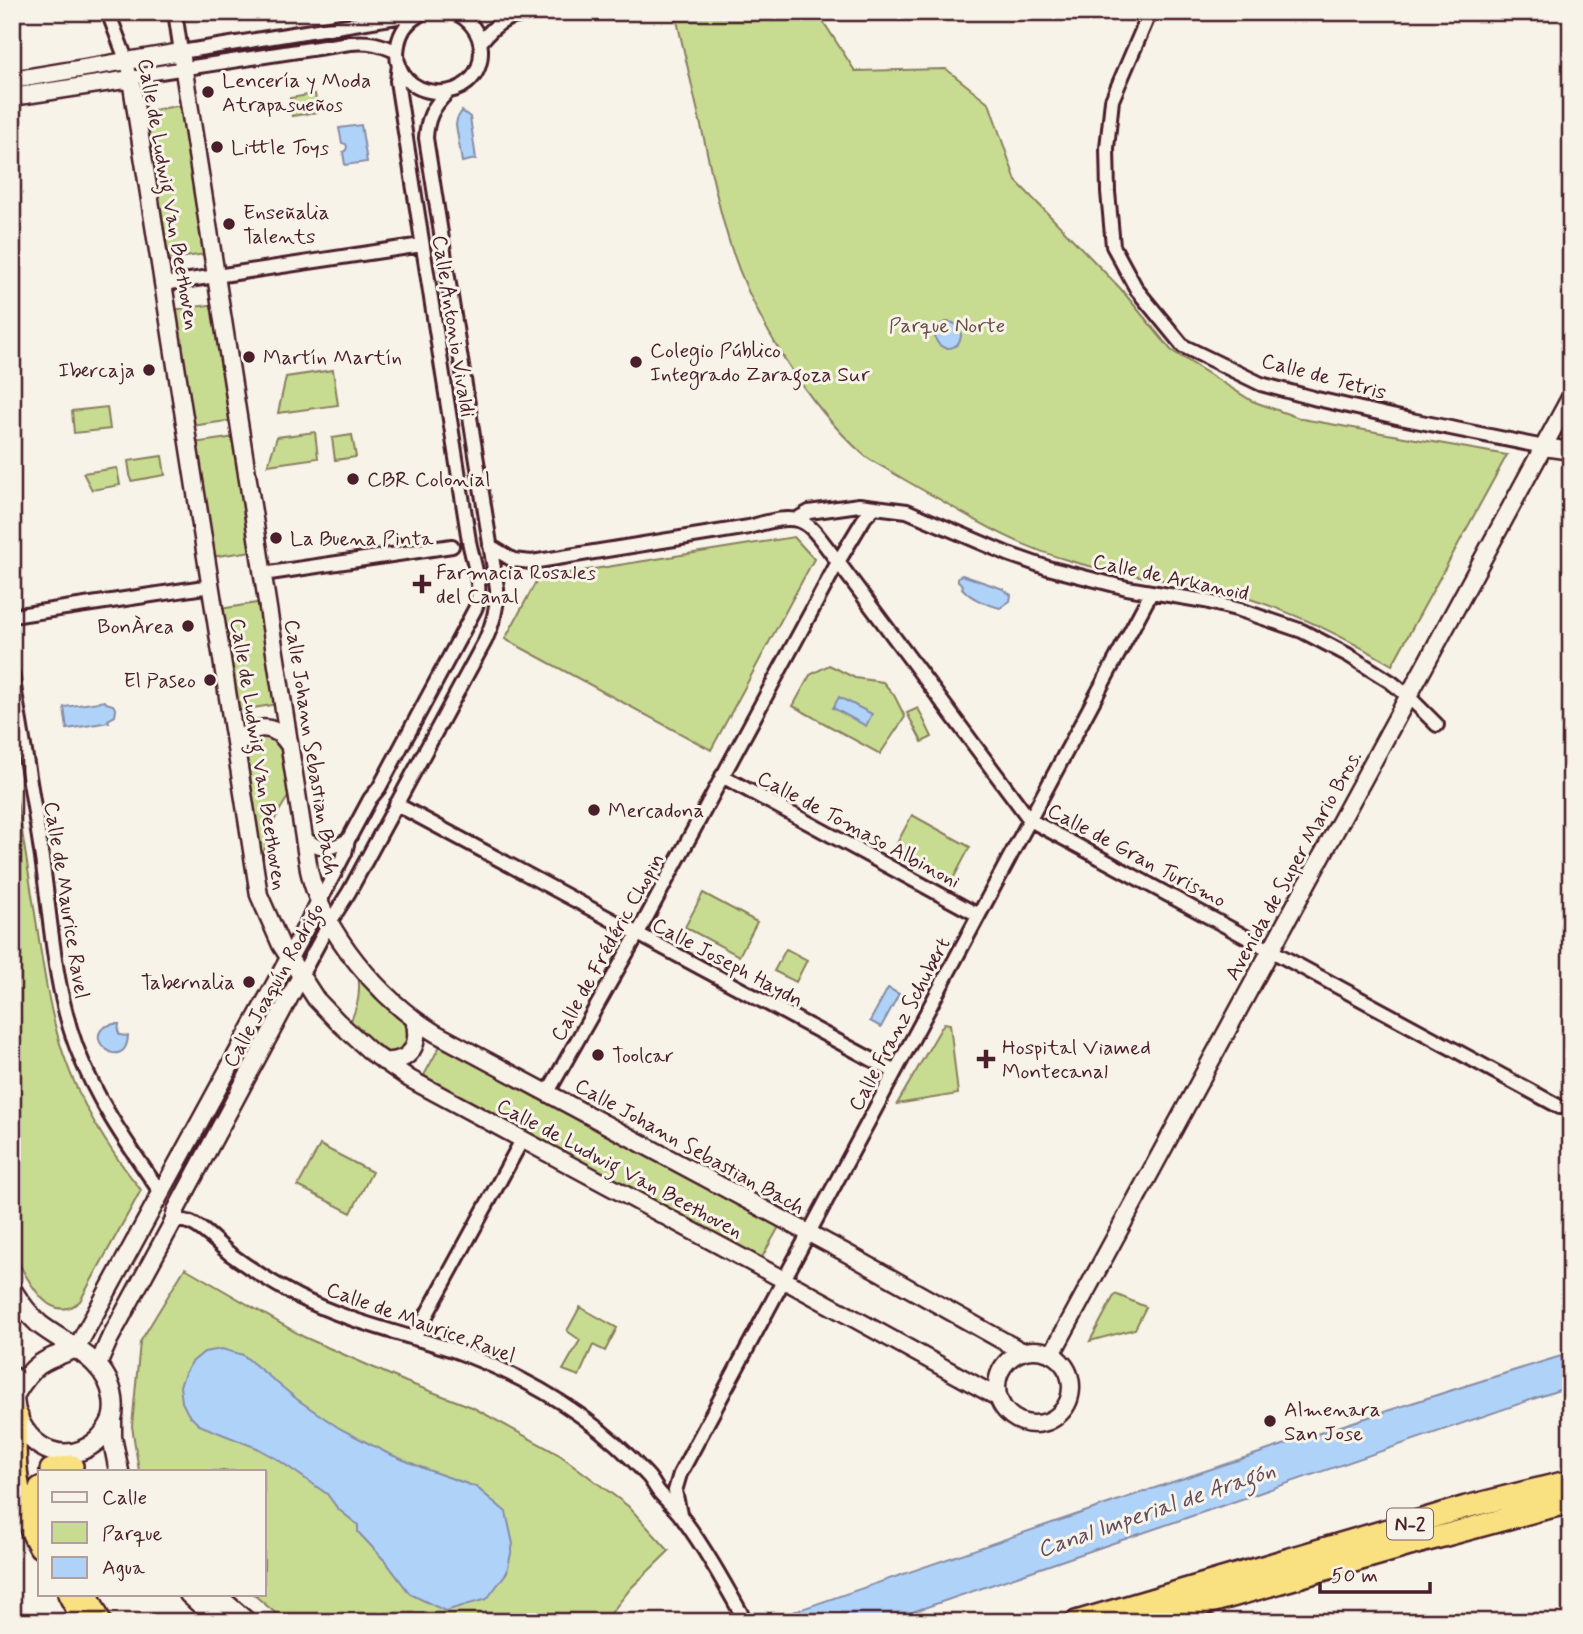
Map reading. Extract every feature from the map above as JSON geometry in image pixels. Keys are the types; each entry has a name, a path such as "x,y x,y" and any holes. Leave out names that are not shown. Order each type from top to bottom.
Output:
{"highway":[{"path":"17,1416 18,1488 24,1512 38,1543"},
{"name":"N-2","path":"1076,1622 1466,1507 1571,1481"},
{"name":"N-2","path":"1141,1622 1418,1543 1571,1503"},
{"path":"70,1596 84,1622"},
{"path":"88,1596 100,1622"}],"main road":[{"path":"12,1290 37,1321 98,1365 106,1378 111,1392 112,1437 119,1470"},
{"path":"15,1394 37,1366 75,1349"},
{"path":"12,1376 17,1416 32,1440 45,1449 59,1468 77,1452 92,1444 112,1421"},
{"path":"191,1596 220,1622"},
{"path":"217,1596 247,1622"}],"street":[{"name":"Calle de Ludwig Van Beethoven","path":"107,12 131,79 259,895 289,958 316,999 338,1022 383,1061 419,1085 999,1398"},
{"name":"Calle Johann Sebastian Bach","path":"175,12 311,880 330,922 376,986 414,1019 435,1033 848,1254 1023,1352"},
{"path":"423,13 413,18 401,33 398,58 403,73 418,88 447,93 467,83 479,64 481,53 481,43 472,25 454,12"},
{"path":"481,43 503,20 543,12"},
{"name":"Calle de Tetris","path":"1150,12 1112,100 1107,148 1113,246 1138,290 1183,346 1261,384 1401,418 1571,452"},
{"path":"12,97 131,79 183,60 376,17 423,13"},
{"path":"12,80 127,62 183,60 363,42 376,43 398,58"},
{"name":"Calle Antonio Vivaldi","path":"398,58 397,81 479,593"},
{"name":"Calle Joaquín Rodrigo","path":"98,1365 173,1222 176,1210 494,620 498,597 426,138 426,128 433,110 447,93"},
{"path":"163,284 422,245"},
{"name":"Avenida de Super Mario Bros.","path":"1052,1354 1571,396"},
{"name":"Calle de Arkanoid","path":"797,519 809,512 859,505 907,511 1048,568 1101,582 1240,610 1301,631 1348,655 1408,696 1437,724"},
{"path":"838,562 865,517 875,507"},
{"path":"490,546 513,559 532,562 749,527 772,520 797,519"},
{"name":"Calle de Gran Turismo","path":"797,519 814,530 1030,820 1560,1107"},
{"path":"263,575 452,546"},
{"name":"Calle de Frédéric Chopin","path":"548,1092 637,934 838,562"},
{"path":"12,616 211,586"},
{"name":"Calle Joaquín Rodrigo","path":"75,1349 320,901 345,853 348,840 379,788 477,604 479,593"},
{"name":"Calle Franz Schubert","path":"680,1514 675,1477 784,1280 1152,593"},
{"name":"Calle de Maurice Ravel","path":"12,674 57,974 66,1017 76,1047 104,1107 161,1192"},
{"path":"236,747 244,735 259,728 274,730 283,736 289,745"},
{"name":"Calle de Tomaso Albinoni","path":"722,776 978,915"},
{"name":"Calle Joseph Haydn","path":"397,804 895,1072"},
{"path":"304,836 314,845 326,848 348,840"},
{"path":"383,1061 399,1060 411,1051 417,1035 414,1019"},
{"path":"414,1338 522,1140"},
{"name":"Calle de Maurice Ravel","path":"173,1222 190,1222 246,1266 300,1298 496,1367 534,1386 586,1420 648,1476 680,1514 712,1562 742,1615"},
{"path":"1036,1350 1052,1354 1066,1367 1071,1382 1070,1398 1060,1413 1052,1420 1042,1423 1025,1423 1008,1414 999,1398 997,1381 1001,1370 1009,1360 1023,1352 1036,1350"},
{"path":"648,1476 658,1481 675,1477"}],"green space":[{"name":"Parque Norte","path":"675,12 817,12 855,71 946,69 989,103 1016,181 1120,288 1171,350 1252,401 1302,419 1507,455 1392,665 1322,627 1247,598 1204,587 1117,572 1039,550 988,527 865,456 822,411 783,357 739,270 719,205"},
{"path":"315,94 318,112 292,116 290,98"},
{"path":"183,105 206,254 164,260 141,112"},
{"path":"216,304 234,420 191,426 172,310"},
{"path":"333,370 338,405 278,413 286,377"},
{"path":"107,407 110,429 74,433 72,411"},
{"path":"315,432 318,458 268,465 277,437"},
{"path":"352,435 356,457 335,460 332,438"},
{"path":"236,437 253,551 210,557 193,443"},
{"path":"162,456 165,475 131,481 128,461"},
{"path":"117,468 120,485 92,490 83,473"},
{"path":"794,537 814,559 711,750 505,639 538,578"},
{"path":"263,602 278,704 235,711 220,609"},
{"path":"829,665 855,678 883,682 894,695 905,717 880,754 793,706 810,675"},
{"path":"918,708 932,737 922,742 907,713"},
{"path":"262,734 282,741 292,791 270,830 261,874 243,750 245,744"},
{"path":"12,768 44,972 59,1039 87,1109 117,1159 141,1190 80,1301 68,1308 58,1308 39,1295 12,1251"},
{"path":"912,815 970,847 953,879 895,847"},
{"path":"703,893 757,922 739,956 685,927"},
{"path":"318,913 324,922 301,966 297,954"},
{"path":"786,949 807,960 796,982 774,971"},
{"path":"358,971 410,1022 408,1049 389,1057 348,1027 358,1000"},
{"path":"944,1023 950,1024 958,1094 897,1104"},
{"path":"442,1042 780,1225 760,1261 422,1079"},
{"path":"320,1145 372,1172 351,1213 298,1186"},
{"path":"185,1268 304,1337 406,1382 472,1407 560,1455 628,1506 669,1551 631,1588 604,1622 286,1622 255,1596 266,1596 266,1470 139,1470 132,1426 140,1342"},
{"path":"1115,1294 1146,1307 1135,1329 1090,1341"},
{"path":"580,1307 617,1328 605,1351 593,1345 579,1376 563,1370 580,1340 567,1331"}],"water":[{"path":"462,111 470,117 476,159 462,162 456,125"},
{"path":"361,125 367,162 345,165 343,152 347,147 342,143 339,128"},
{"path":"948,322 957,326 961,335 957,344 948,348 939,344 935,335 939,326"},
{"path":"962,575 1003,589 1011,595 1010,601 1000,608 974,598 958,581 958,577"},
{"path":"839,697 872,714 866,726 833,708"},
{"path":"105,701 116,710 115,716 108,720 109,722 67,729 64,707"},
{"path":"888,988 899,994 881,1027 870,1021"},
{"path":"119,1024 120,1035 128,1036 125,1048 119,1053 112,1053 100,1042 99,1035 103,1028"},
{"path":"222,1349 243,1355 298,1400 339,1428 387,1453 476,1487 506,1512 513,1544 507,1572 487,1599 445,1611 410,1594 386,1562 358,1532 358,1525 338,1509 327,1494 257,1448 199,1425 188,1414 182,1402 180,1386 192,1362 204,1352"},
{"name":"Canal Imperial de Aragón","path":"1571,1353 1571,1386 883,1622 764,1622 1267,1450"}],"place":[{"name":"Lencería y Moda Atrapasueños","path":"208,92"},
{"name":"Little Toys","path":"217,147"},
{"name":"Enseñalia Talents","path":"229,224"},
{"name":"Martín Martín","path":"249,357"},
{"name":"Colegio Público Integrado Zaragoza Sur","path":"636,362"},
{"name":"Ibercaja","path":"149,370"},
{"name":"CBR Colonial","path":"353,479"},
{"name":"La Buena Pinta","path":"276,538"},
{"name":"Farmacia Rosales del Canal","path":"422,584"},
{"name":"BonÀrea","path":"188,626"},
{"name":"El Paseo","path":"210,680"},
{"name":"Mercadona","path":"594,810"},
{"name":"Tabernalia","path":"249,982"},
{"name":"Toolcar","path":"598,1055"},
{"name":"Hospital Viamed Montecanal","path":"986,1059"},
{"name":"Almenara San Jose","path":"1270,1421"}]}
